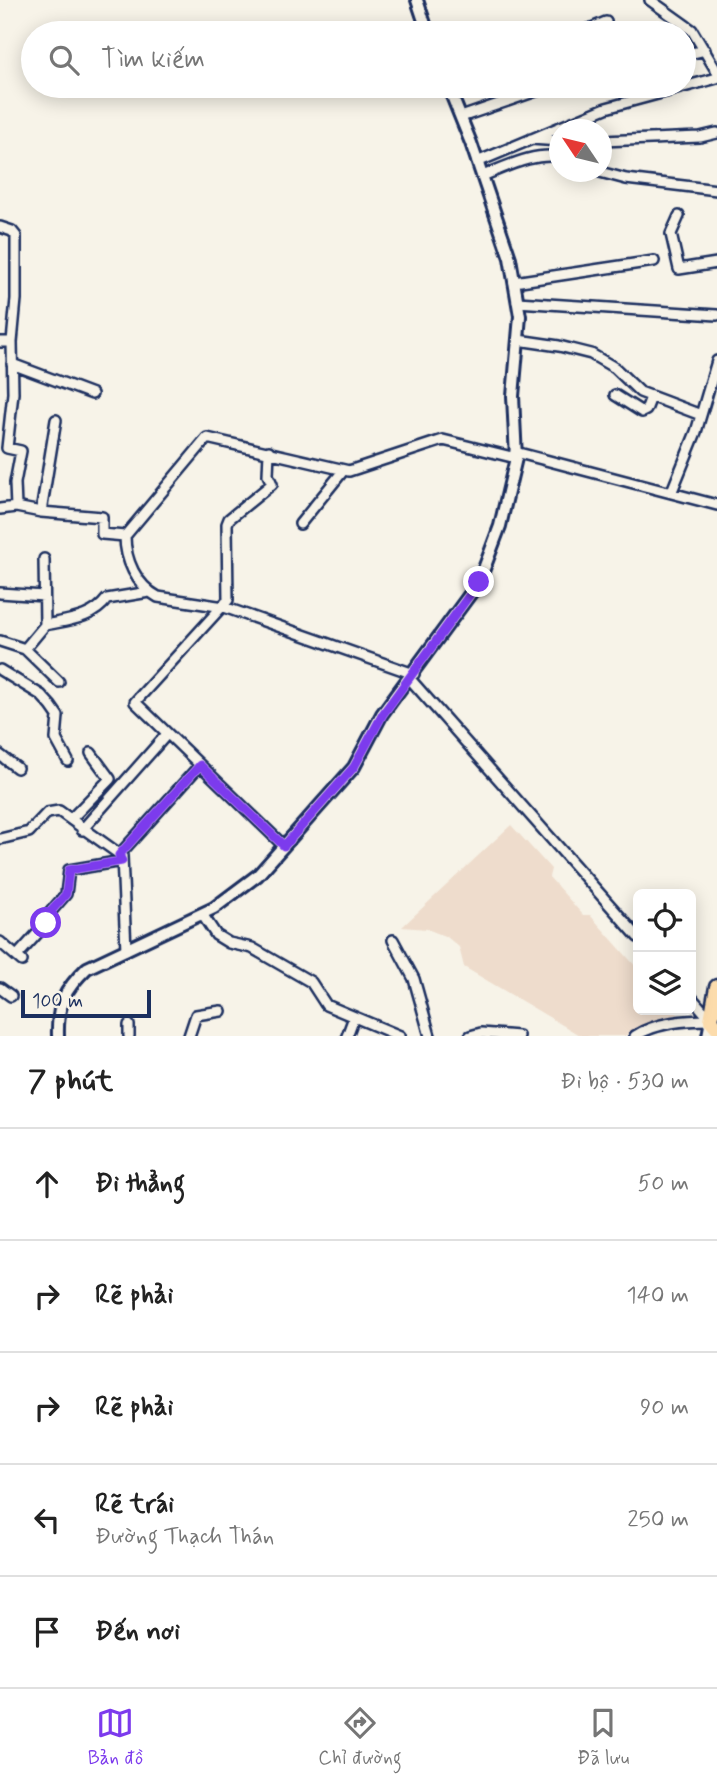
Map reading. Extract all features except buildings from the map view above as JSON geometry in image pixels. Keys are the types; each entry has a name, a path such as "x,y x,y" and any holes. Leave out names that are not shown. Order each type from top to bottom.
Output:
{"main road":[{"path":"714,1023 717,987"}],"street":[{"path":"417,0 424,21"},
{"path":"655,1 681,21"},
{"path":"696,36 717,72"},
{"path":"696,52 705,50"},
{"path":"696,84 717,78"},
{"path":"58,1036 57,1013 72,982 87,968 214,908 258,875 354,767 383,714 479,582 500,526 516,455 513,396 520,316 510,258 454,98"},
{"path":"461,117 516,98"},
{"path":"477,162 606,108 643,98"},
{"path":"612,141 700,137 717,132"},
{"path":"529,139 549,140"},
{"path":"482,176 523,161 549,155"},
{"path":"612,175 717,190"},
{"path":"679,216 671,234 679,269 717,263"},
{"path":"0,227 12,231 16,236 13,393 7,448 22,451 16,484 16,507"},
{"path":"514,282 654,261"},
{"path":"517,302 717,316"},
{"path":"518,340 591,354 615,368 640,392 701,415"},
{"path":"0,342 12,342"},
{"path":"672,491 701,415 717,361"},
{"path":"12,364 92,394"},
{"path":"615,395 642,412 646,411 651,397"},
{"path":"41,512 56,420"},
{"path":"633,931 412,676 224,607 158,597 149,592 137,578 125,547 125,536 207,438 344,471 355,470 443,440 672,491 717,505"},
{"path":"269,451 268,475 272,484 229,519 227,524 229,595 224,607 135,702 284,846"},
{"path":"300,524 344,471"},
{"path":"0,509 16,507 102,517 102,534 125,536"},
{"path":"44,559 45,625"},
{"path":"25,649 45,625 86,616 99,610 107,599 149,592"},
{"path":"0,593 44,596"},
{"path":"0,641 25,649 59,682"},
{"path":"0,670 41,695 51,706 58,716 56,739 68,761"},
{"path":"82,830 167,734"},
{"path":"71,819 110,779 90,753"},
{"path":"0,755 17,768"},
{"path":"0,942 19,958 46,923 47,916 66,894 69,870 120,858 200,765"},
{"path":"0,839 29,832 47,813 59,811 120,858 126,950"},
{"path":"202,914 216,935 229,943 252,948 311,982 326,1005 400,1036"},
{"path":"393,940 414,979 430,1036"},
{"path":"0,988 11,996"},
{"path":"696,1003 714,1023"},
{"path":"189,1036 196,1015 221,1012"},
{"path":"346,1036 354,1017"},
{"path":"635,1036 643,1031 686,1020 714,1023"},
{"path":"708,1036 714,1023"},
{"path":"129,1025 129,1036"},
{"path":"470,1036 518,1036"}],"shaded area":[{"path":"511,825 551,869 549,877 583,915 590,915 633,963 633,1015 679,1015 659,1018 624,1036 581,1036 464,967 459,947 447,937 427,929 402,927"}],"route":[{"path":"46,923 47,916 66,894 69,870 122,861 122,856 119,855 200,765 284,846 354,767 383,714 479,582"}]}
